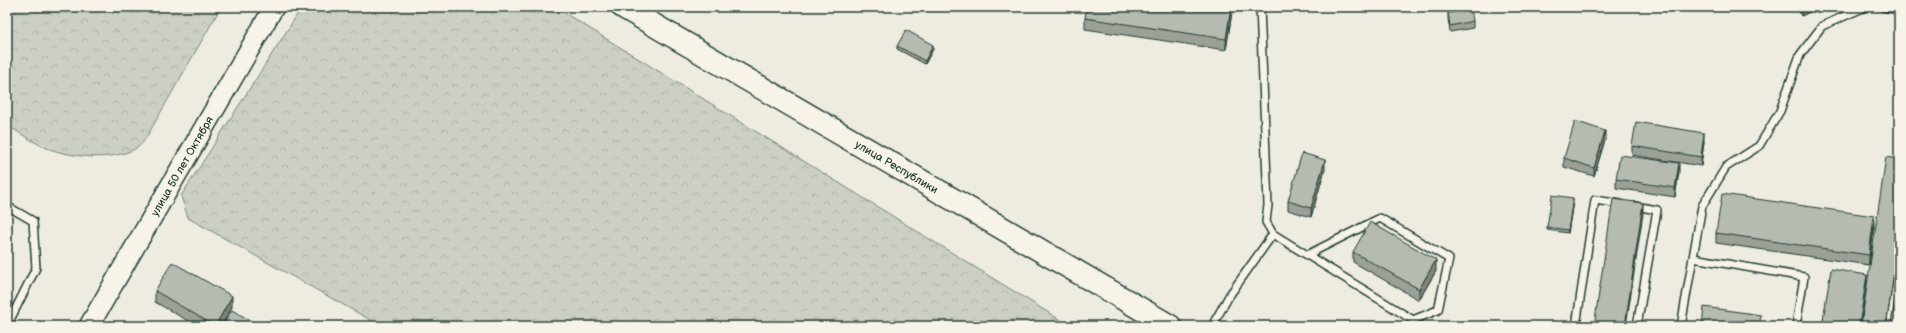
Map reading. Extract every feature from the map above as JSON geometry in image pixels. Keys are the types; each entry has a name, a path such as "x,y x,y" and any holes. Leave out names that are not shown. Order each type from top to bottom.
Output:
{"main road":[{"name":"улица 50 лет Октября","path":"89,326 274,7"},
{"name":"улица Республики","path":"623,7 1170,326"}],"lane":[{"path":"1260,7 1268,205 1266,222 1273,234 1307,255 1413,320 1438,310 1449,259 1380,218 1307,255"},
{"path":"1681,326 1702,206 1726,167 1759,146 1780,111 1800,55 1822,26 1865,7"},
{"path":"1883,7 1899,10"},
{"path":"1576,326 1595,200 1657,210 1637,326"},
{"path":"7,206 33,221 36,268 7,326"},
{"path":"1212,326 1229,296 1273,234"},
{"path":"1692,258 1804,277 1796,326"},
{"path":"1895,326 1899,303"}],"green space":[{"path":"7,7 221,7 142,143 138,147 128,152 103,157 90,157 52,150 38,144 7,125"},
{"path":"302,7 555,7 1070,326 381,326 188,218 181,196"}],"building":[{"path":"1087,7 1231,7 1226,39 1085,18"},
{"path":"1471,8 1473,21 1450,26 1448,13"},
{"path":"906,30 933,45 925,61 897,46"},
{"path":"1575,121 1605,131 1594,168 1564,158"},
{"path":"1636,122 1704,133 1701,157 1632,146"},
{"path":"1302,153 1325,160 1311,208 1288,201"},
{"path":"1620,155 1679,163 1675,188 1616,179"},
{"path":"1886,157 1899,159 1899,239 1886,326 1861,326"},
{"path":"1722,194 1874,216 1869,255 1716,233"},
{"path":"1552,195 1573,198 1568,230 1547,227"},
{"path":"1613,199 1643,203 1625,326 1594,326"},
{"path":"1370,222 1436,260 1419,289 1353,252"},
{"path":"172,262 232,296 215,326 155,291"},
{"path":"1831,269 1867,275 1859,326 1822,326"},
{"path":"1704,307 1761,315 1759,326 1702,326"},
{"path":"232,310 260,326 226,326 223,324"}]}
